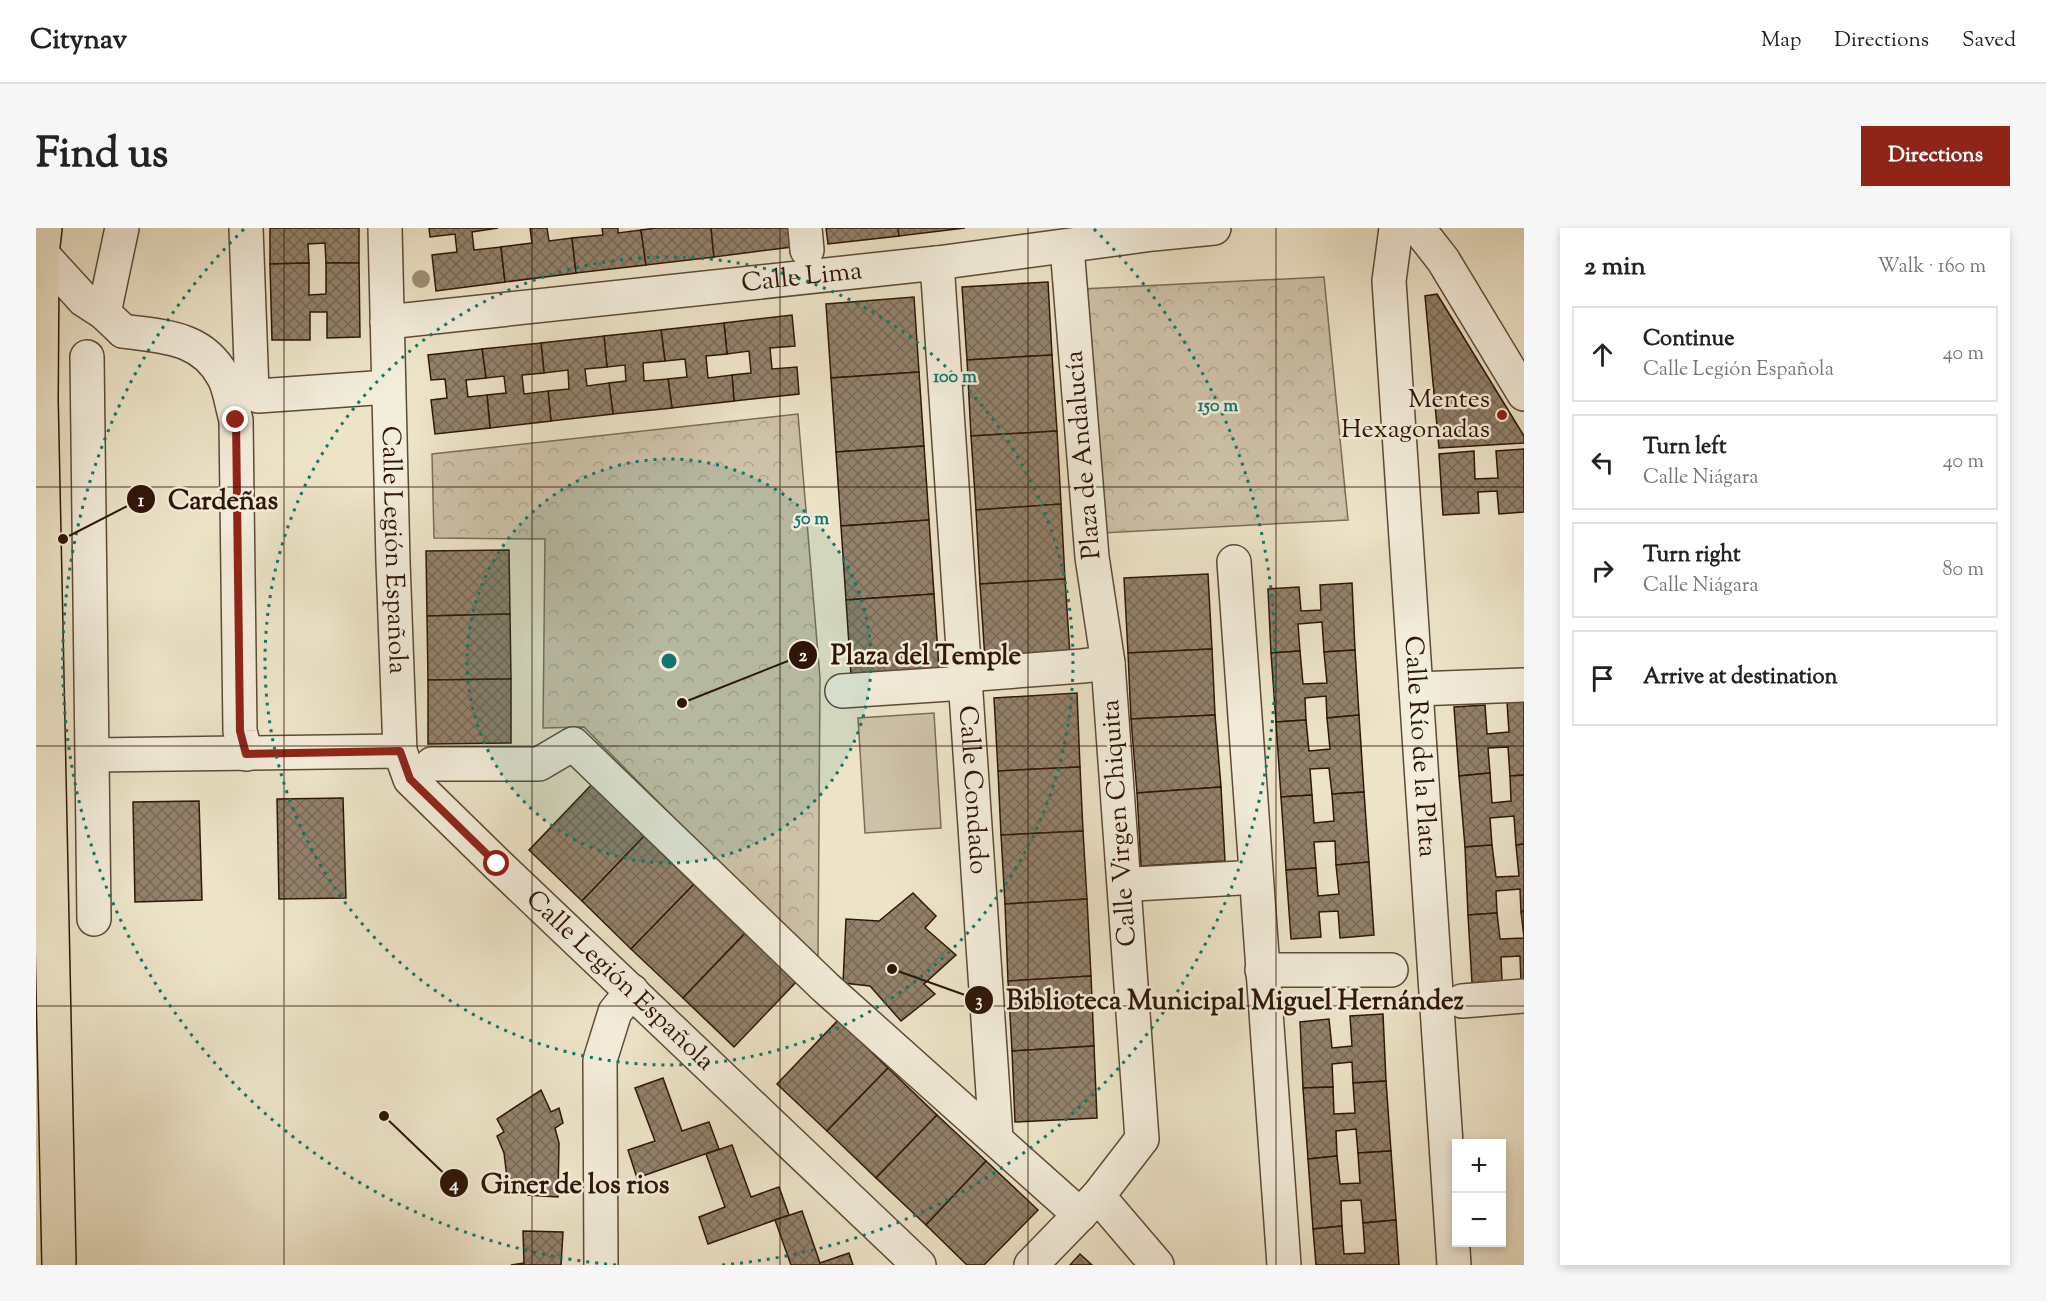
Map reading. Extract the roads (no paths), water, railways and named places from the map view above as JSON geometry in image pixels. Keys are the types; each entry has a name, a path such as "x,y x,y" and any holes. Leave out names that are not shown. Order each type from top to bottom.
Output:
{"main road":[{"path":"43,241 41,363 59,1265"}],"street":[{"path":"94,919 87,357 113,322 122,228"},
{"path":"246,228 252,391 258,396 388,387"},
{"name":"Calle Legión Española","path":"385,228 400,751 410,779 919,1265"},
{"name":"Calle Lima","path":"387,322 937,263 1067,247 1153,231 1214,228"},
{"name":"Calle Río de la Plata","path":"1396,228 1389,281 1454,1265"},
{"path":"1418,228 1443,260 1524,394"},
{"path":"43,241 84,300 113,322 173,338 202,350 224,377 236,420 240,731 246,754"},
{"name":"Plaza de Andalucía","path":"1067,247 1092,557 1108,663"},
{"name":"Calle Condado","path":"937,263 996,1138"},
{"path":"41,363 87,357"},
{"path":"1234,562 1284,1265"},
{"path":"842,691 1108,663"},
{"name":"Calle Virgen Chiquita","path":"1031,1265 1089,1206 1142,1139 1108,663"},
{"path":"1416,689 1524,685"},
{"path":"432,764 539,764 573,744 825,987 996,1138 1089,1206 1157,1265"},
{"path":"93,755 400,751"},
{"path":"1135,884 1240,878"},
{"path":"1261,960 1391,970"},
{"path":"601,1265 600,1060 615,1012 632,991"},
{"path":"1462,1001 1524,996"}],"place":[{"name":"Mentes Hexagonadas","path":"1502,415"},
{"name":"Cardeñas","path":"63,539"},
{"name":"Plaza del Temple","path":"682,703"},
{"name":"Biblioteca Municipal Miguel Hernández","path":"892,969"},
{"name":"Giner de los rios","path":"384,1116"}]}
